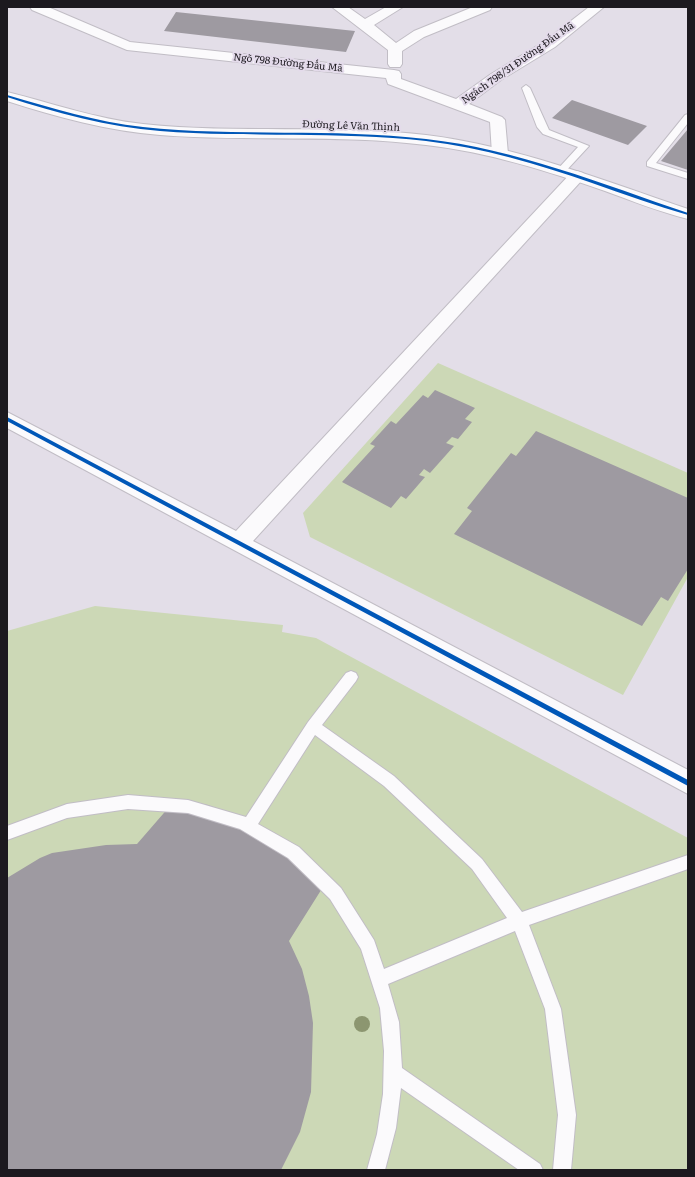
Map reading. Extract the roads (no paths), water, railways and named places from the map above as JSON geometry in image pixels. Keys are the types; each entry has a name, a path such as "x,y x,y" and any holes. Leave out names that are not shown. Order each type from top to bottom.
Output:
{"street":[{"name":"Ngõ 798 Đường Đấu Mã","path":"37,7 127,46 394,74"},
{"path":"339,7 365,25 394,49"},
{"path":"365,25 396,7"},
{"path":"394,49 420,34 485,7"},
{"name":"Ngách 798/31 Đường Đấu Mã","path":"458,105 496,77 550,44 597,7"},
{"path":"394,49 393,81 497,120 500,154"},
{"name":"Đường Lê Văn Thịnh","path":"7,96 58,112 88,119 158,130 426,140 500,154 569,174 688,214"},
{"path":"239,542 569,174"},
{"path":"7,419 688,783"}],"lane":[{"path":"526,88 542,127 546,132 584,146 569,174"},
{"path":"688,117 650,164 688,176"},
{"path":"249,825 313,726 351,677"},
{"path":"313,726 389,781 477,864 519,921 553,1009 567,1115 562,1170"},
{"path":"7,834 50,816 79,808 109,803 138,801 167,803 195,807 223,815 249,825 288,848 321,877 336,894 362,934 380,979 388,1008 392,1039 393,1072 388,1122 376,1170"},
{"path":"380,979 519,921 688,862"},
{"path":"393,1072 534,1170"}]}
